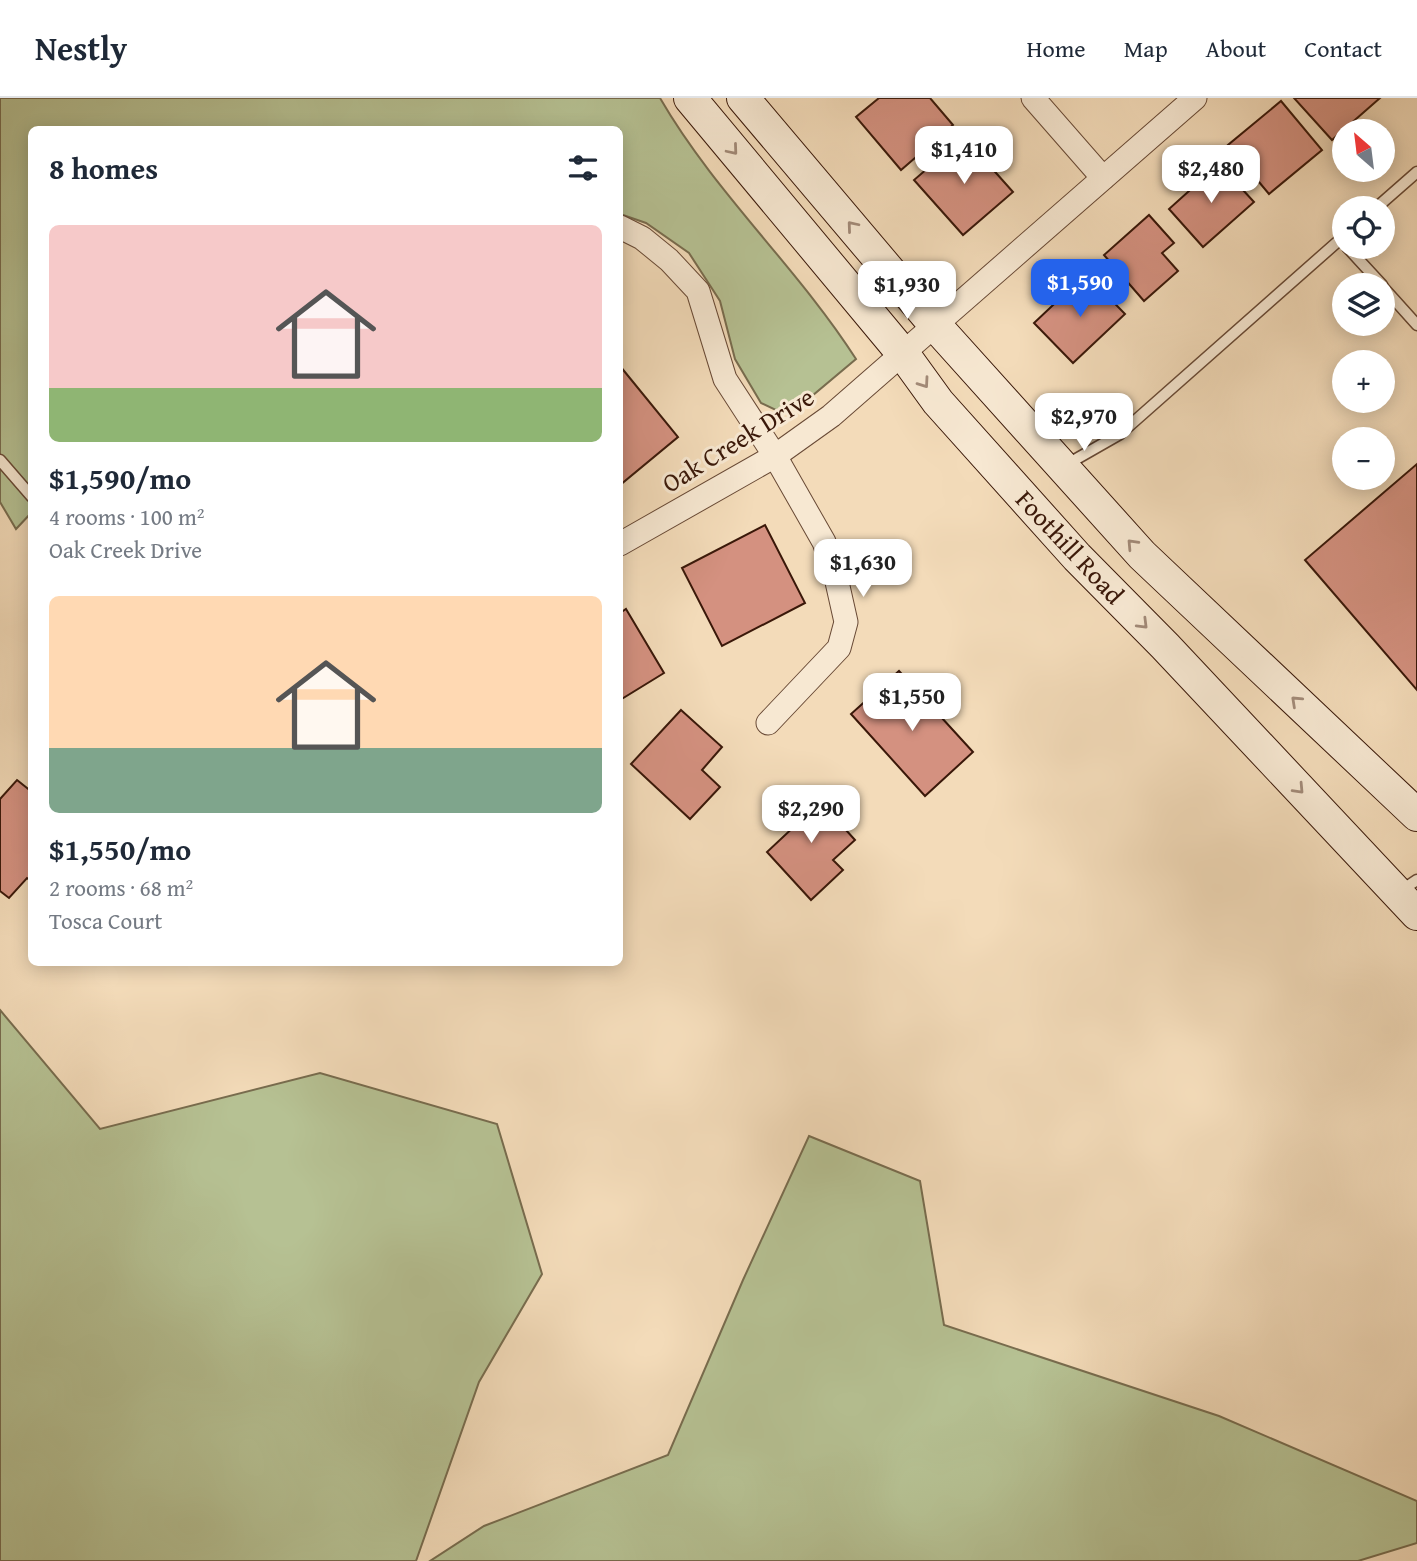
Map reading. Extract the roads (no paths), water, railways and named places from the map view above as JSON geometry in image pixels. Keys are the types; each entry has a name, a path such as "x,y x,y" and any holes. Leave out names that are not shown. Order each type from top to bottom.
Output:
{"main road":[{"name":"Foothill Road","path":"690,98 904,355 938,402 1077,557 1410,896"},
{"name":"Foothill Road","path":"743,98 935,325 1142,555 1417,815"}],"street":[{"path":"1033,98 1103,178"},
{"name":"Oak Creek Drive","path":"623,542 775,456 831,416 1195,98"},
{"path":"623,228 642,238 669,260 698,291 726,379 775,456 824,542 835,573 846,622 839,648 768,723"}],"lane":[{"path":"1390,196 1417,172"},
{"path":"1062,467 1120,435 1332,251"},
{"path":"1359,259 1371,273"},
{"path":"1395,300 1417,325"},
{"path":"0,460 28,492"}]}
